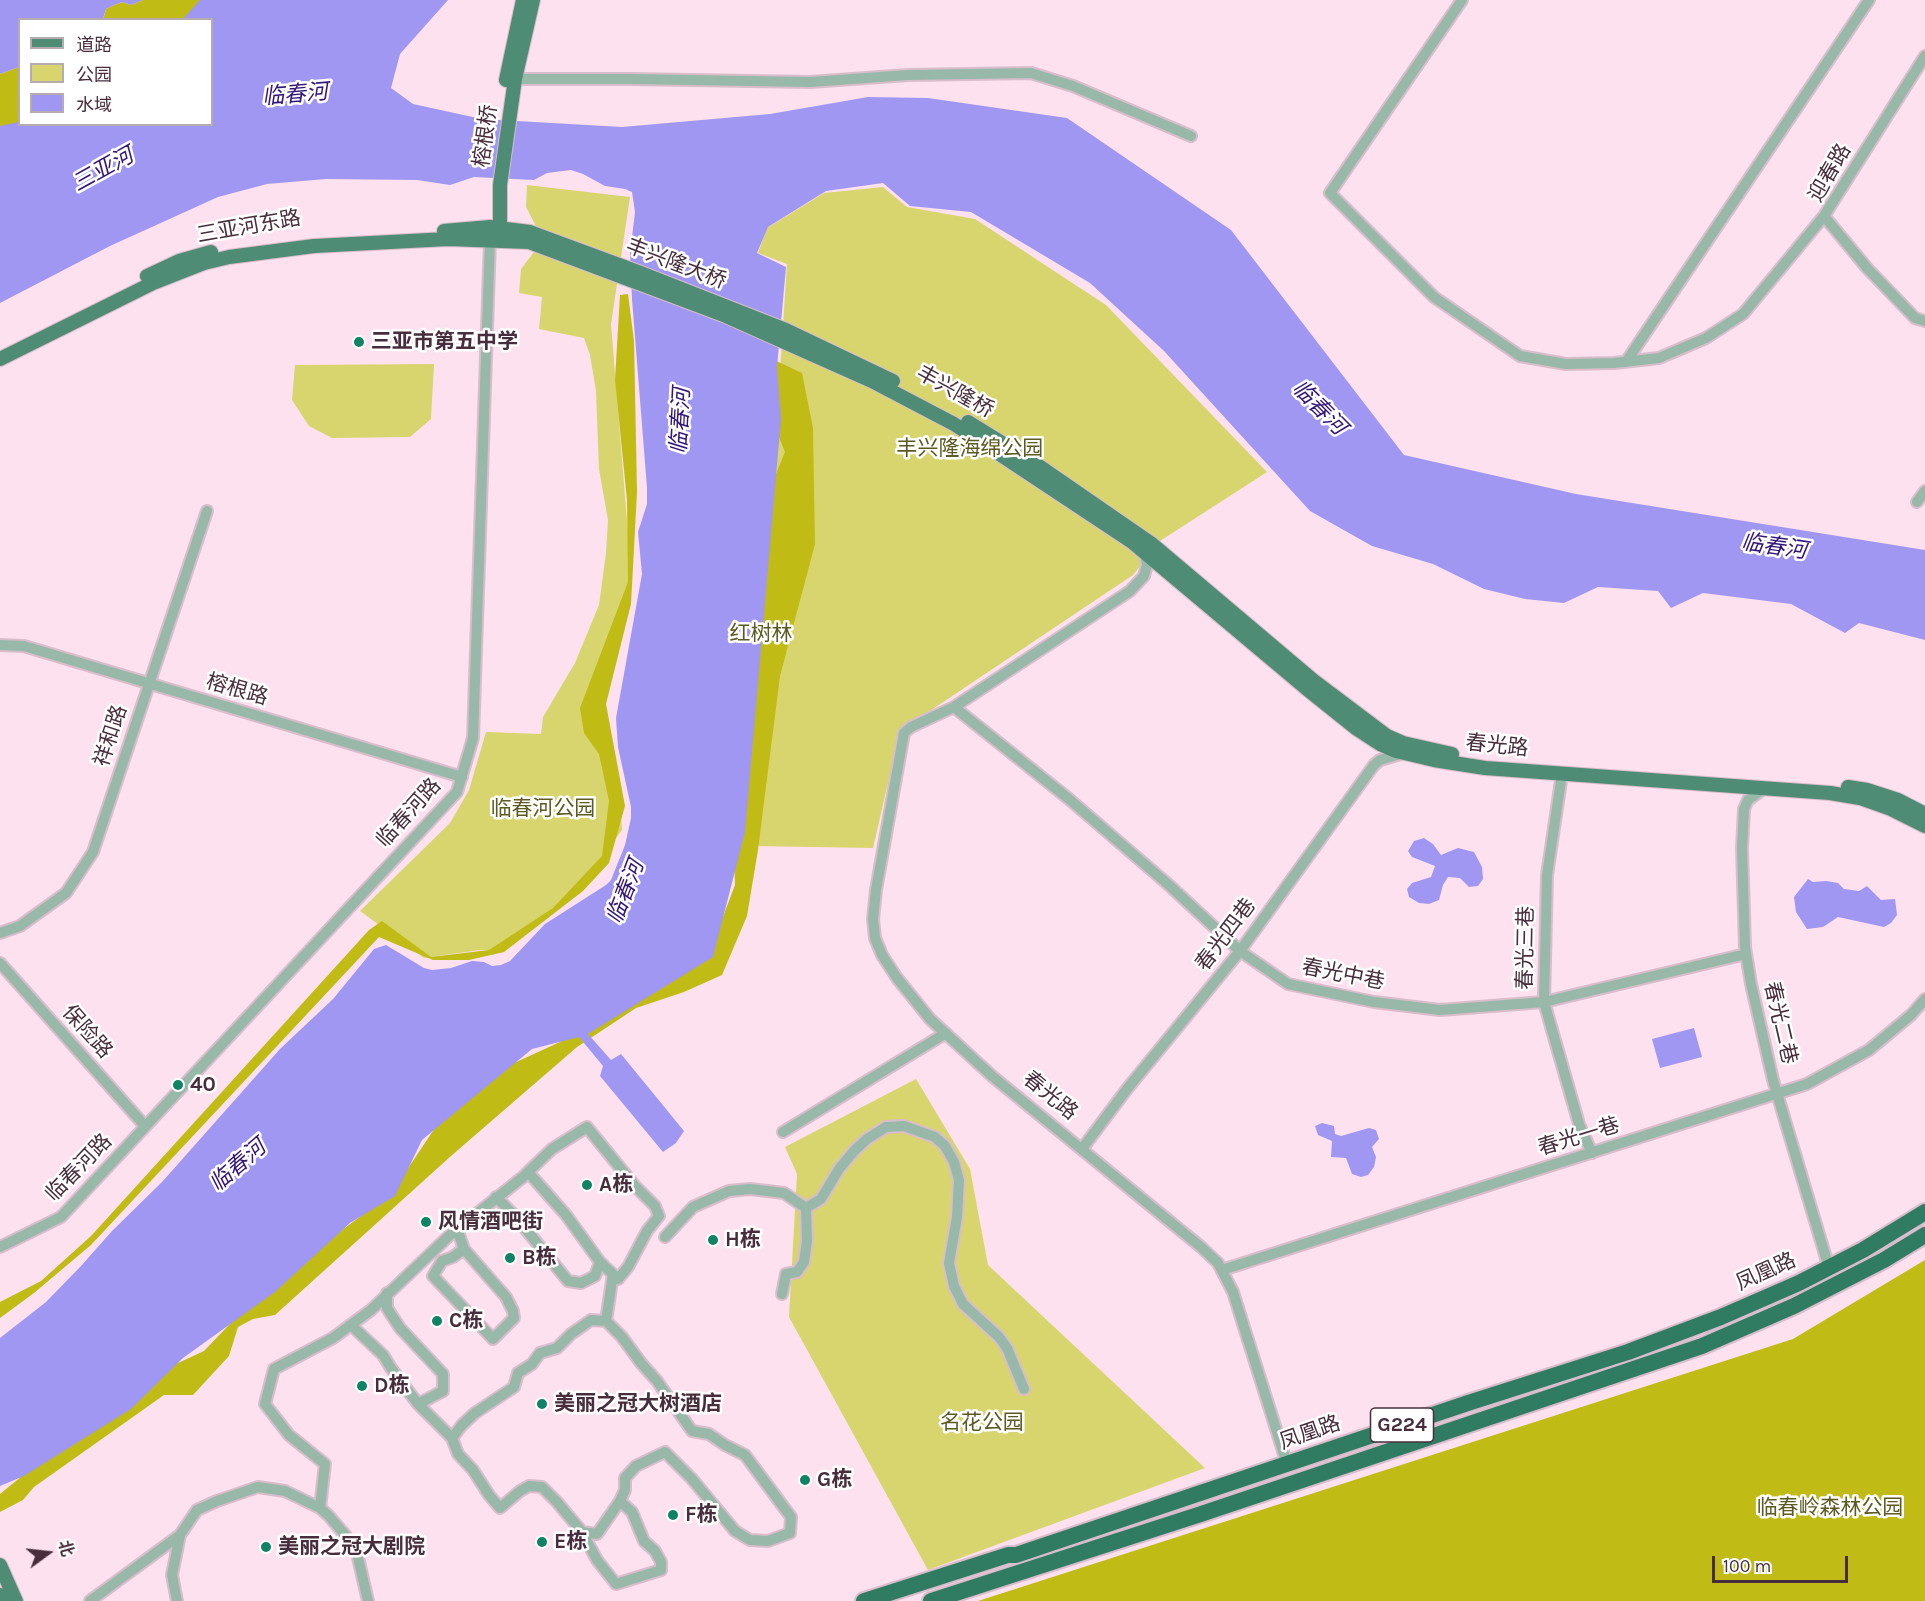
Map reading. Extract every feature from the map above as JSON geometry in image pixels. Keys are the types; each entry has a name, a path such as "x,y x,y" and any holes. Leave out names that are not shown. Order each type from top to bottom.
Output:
{"highway":[{"name":"凤凰路","path":"864,1601 1008,1555 1016,1555 1467,1402 1628,1352 1721,1317 1799,1283 1863,1250 1925,1212"},
{"name":"凤凰路","path":"931,1601 1208,1512 1702,1346 1794,1306 1884,1260 1925,1235"}],"main road":[{"path":"510,88 512,44 523,0"},
{"path":"510,88 533,0"},
{"name":"榕根桥","path":"493,232 496,184 510,88"},
{"name":"丰兴隆大桥","path":"493,232 530,237 660,290 803,344"},
{"name":"三亚河东路","path":"0,350 179,261 235,246 288,239 493,232"},
{"name":"三亚河东路","path":"0,359 153,283 204,263 229,257 314,246 448,239 493,232"},
{"name":"丰兴隆桥","path":"803,344 983,437 1135,538"},
{"name":"春光路","path":"1135,538 1145,552 1357,729 1380,744 1404,753 1485,768 1830,793 1860,798 1891,808 1925,826"},
{"name":"春光路","path":"1135,538 1314,681 1387,736 1403,743 1492,760 1837,785 1867,790 1898,800 1925,814"},
{"path":"0,1565 16,1601"},
{"path":"0,1595 2,1601"}],"street":[{"path":"1462,0 1330,193 1434,297 1520,356 1566,364 1626,362 1659,358 1706,338 1743,314 1824,216"},
{"path":"1626,362 1869,0"},
{"name":"迎春路","path":"1925,56 1824,216 1867,268 1915,318 1925,321"},
{"path":"510,88 631,79 810,82 908,75 1031,73 1073,86 1191,136"},
{"name":"临春河路","path":"0,1247 61,1217 457,792 473,738 493,232"},
{"path":"1917,502 1925,491"},
{"name":"祥和路","path":"0,933 20,926 66,893 93,852 207,511"},
{"path":"954,707 1130,591 1144,576 1148,565 1145,552"},
{"name":"榕根路","path":"0,645 24,646 462,777"},
{"name":"春光路","path":"954,707 911,727 904,733 876,890 873,919 875,938 882,955 930,1019 992,1076 1218,1263 1233,1292 1287,1464"},
{"name":"春光中巷","path":"954,707 1069,799 1170,886 1240,951 1288,984 1374,1002 1440,1010 1544,1002 1746,954"},
{"name":"春光四巷","path":"1082,1149 1127,1089 1240,951 1374,765 1380,760 1404,753"},
{"name":"春光三巷","path":"1562,774 1547,875 1544,1002 1580,1124 1592,1153"},
{"name":"春光二巷","path":"1763,789 1748,800 1744,809 1743,904 1746,954 1778,1095 1828,1268"},
{"name":"保险路","path":"0,963 145,1126"},
{"name":"春光一巷","path":"1222,1270 1778,1095 1825,1076 1869,1050 1911,1015 1925,999"},
{"path":"783,1132 946,1033"},
{"path":"806,1208 821,1199 839,1169 854,1150 886,1127 904,1126 935,1137 945,1146 954,1162 959,1180 957,1217 949,1263 954,1286 963,1304 1003,1342 1024,1389"},
{"path":"320,1508 325,1464 289,1434 264,1404 274,1369 311,1351 371,1310 457,1229 528,1172 552,1149 587,1127 634,1185 655,1206 659,1216 647,1231 618,1279 600,1262 566,1215 528,1172"},
{"path":"665,1237 693,1207 729,1191 750,1189 784,1193 806,1208"},
{"path":"496,1197 568,1281 581,1283 595,1276 600,1262"},
{"path":"782,1294 786,1274 797,1272 804,1262 807,1241 806,1208"},
{"path":"457,1229 464,1249 491,1278 506,1297 513,1311 514,1318 493,1339 433,1276 442,1261 464,1249"},
{"path":"606,1321 613,1274"},
{"path":"387,1293 387,1308 400,1328 443,1374 443,1390 418,1404"},
{"path":"452,1438 475,1413 514,1387 519,1373 532,1364 540,1353 557,1348 571,1334 591,1320 606,1321 622,1337 657,1381 692,1431 709,1434 745,1455 791,1517 790,1533 768,1541 750,1539 735,1531 692,1479 665,1452 636,1466 625,1478 625,1490 620,1501 597,1534 582,1532"},
{"path":"351,1325 383,1355 418,1404 452,1438 458,1454 473,1470 500,1508 529,1486 542,1487 582,1532 597,1560 616,1584 661,1570 662,1562 655,1551 644,1541 632,1512 620,1501"},
{"path":"90,1601 180,1535 197,1510 258,1487 285,1491 320,1508 346,1536 357,1553 368,1601"},
{"path":"177,1601 172,1575 180,1535"}],"green space":[{"path":"143,0 209,0 194,18 104,18 106,9 122,2 131,5"},
{"path":"18,67 18,125 0,133 0,74"},
{"name":"临春河公园","path":"527,185 630,197 611,324 631,571 598,735 619,785 622,830 578,889 493,955 489,950 480,950 424,958 360,911 450,823 469,790 486,732 541,734 543,717 575,663 599,605 606,553 608,520 599,469 596,391 590,355 584,338 539,329 542,297 519,293 521,269 549,232 538,230 526,207"},
{"name":"丰兴隆海绵公园","path":"883,187 907,207 975,219 1106,305 1267,472 1160,541 1133,575 900,731 873,848 749,846 787,264 758,253 767,228 824,193"},
{"path":"628,294 634,341 637,492 631,604 606,704 625,806 609,863 583,891 504,952 469,960 433,960 379,937 91,1245 0,1318 0,1302 41,1281 91,1236 369,930 382,921 431,957 489,950 553,908 602,856 609,801 599,754 584,733 580,708 628,582 627,500 615,380 620,295"},
{"name":"红树林","path":"721,335 802,373 813,428 815,544 780,676 758,850 747,916 722,975 684,992 636,1008 577,1047 451,1156 275,1315 253,1319 238,1327 229,1356 193,1395 164,1395 34,1487 23,1500 0,1512 0,1494 43,1459 165,1369 204,1351 251,1302 313,1251 390,1195 437,1125 501,1069 560,1042 708,956 735,885 731,763 771,486 785,452 768,410"},
{"path":"434,364 431,419 410,437 332,438 309,426 292,400 295,365"},
{"name":"名花公园","path":"916,1079 970,1169 988,1265 1205,1468 928,1570 789,1317 797,1174 785,1147"},
{"name":"临春岭森林公园","path":"1925,1260 1925,1601 978,1601 1793,1339"}],"water":[{"path":"0,0 143,0 131,5 122,2 112,6 106,9 103,18 18,18 18,67 0,74"},
{"path":"200,0 448,0 400,54 391,88 413,104 482,119 622,127 770,114 868,97 928,98 1067,118 1231,230 1404,455 1576,494 1925,550 1925,640 1859,623 1845,633 1791,604 1703,593 1671,608 1658,591 1598,587 1564,603 1525,599 1484,589 1433,564 1372,546 1310,511 1164,351 1090,283 971,212 910,206 883,183 826,191 768,227 757,253 786,267 777,367 781,419 745,832 713,957 588,1034 611,1060 621,1054 684,1131 676,1143 663,1152 600,1076 603,1066 579,1037 532,1049 422,1140 395,1196 350,1223 275,1292 183,1358 131,1409 24,1476 0,1486 0,1338 46,1302 112,1231 162,1182 280,1049 333,999 374,949 386,945 424,968 432,970 451,968 472,961 484,962 492,966 510,961 545,924 611,880 625,845 631,818 631,807 618,747 616,718 642,574 638,532 647,504 632,299 630,254 635,212 632,192 605,186 571,170 547,173 534,180 474,177 450,185 417,180 326,179 267,184 218,197 110,246 0,303 0,126 18,122 18,126 213,126 213,18 184,18"},
{"path":"1424,838 1433,844 1441,855 1458,848 1474,852 1482,867 1483,879 1478,886 1469,887 1460,878 1448,877 1439,900 1429,904 1419,903 1409,897 1407,889 1412,883 1431,877 1435,866 1412,857 1408,851 1414,841"},
{"path":"1808,879 1813,882 1838,883 1844,889 1859,891 1867,886 1881,900 1895,899 1897,915 1891,923 1884,927 1838,917 1823,927 1807,929 1796,912 1794,897"},
{"path":"1694,1028 1702,1057 1660,1068 1652,1039"},
{"path":"1322,1123 1334,1126 1335,1134 1341,1136 1369,1128 1376,1130 1379,1139 1372,1147 1376,1157 1374,1167 1368,1175 1361,1177 1352,1174 1346,1158 1331,1157 1332,1141 1318,1135 1315,1126"}],"place":[{"name":"三亚市第五中学","path":"359,342"},
{"name":"40","path":"178,1085"},
{"name":"A栋","path":"587,1185"},
{"name":"风情酒吧街","path":"426,1222"},
{"name":"H栋","path":"713,1240"},
{"name":"B栋","path":"510,1258"},
{"name":"C栋","path":"437,1321"},
{"name":"D栋","path":"362,1386"},
{"name":"美丽之冠大树酒店","path":"542,1404"},
{"name":"G栋","path":"805,1480"},
{"name":"F栋","path":"673,1515"},
{"name":"E栋","path":"542,1542"},
{"name":"美丽之冠大剧院","path":"266,1547"}],"water label":[{"name":"临春河","path":"295,95"},
{"name":"三亚河","path":"103,170"},
{"name":"临春河","path":"1319,408"},
{"name":"临春河","path":"681,421"},
{"name":"临春河","path":"1774,547"},
{"name":"临春河","path":"626,892"},
{"name":"临春河","path":"238,1166"}]}
